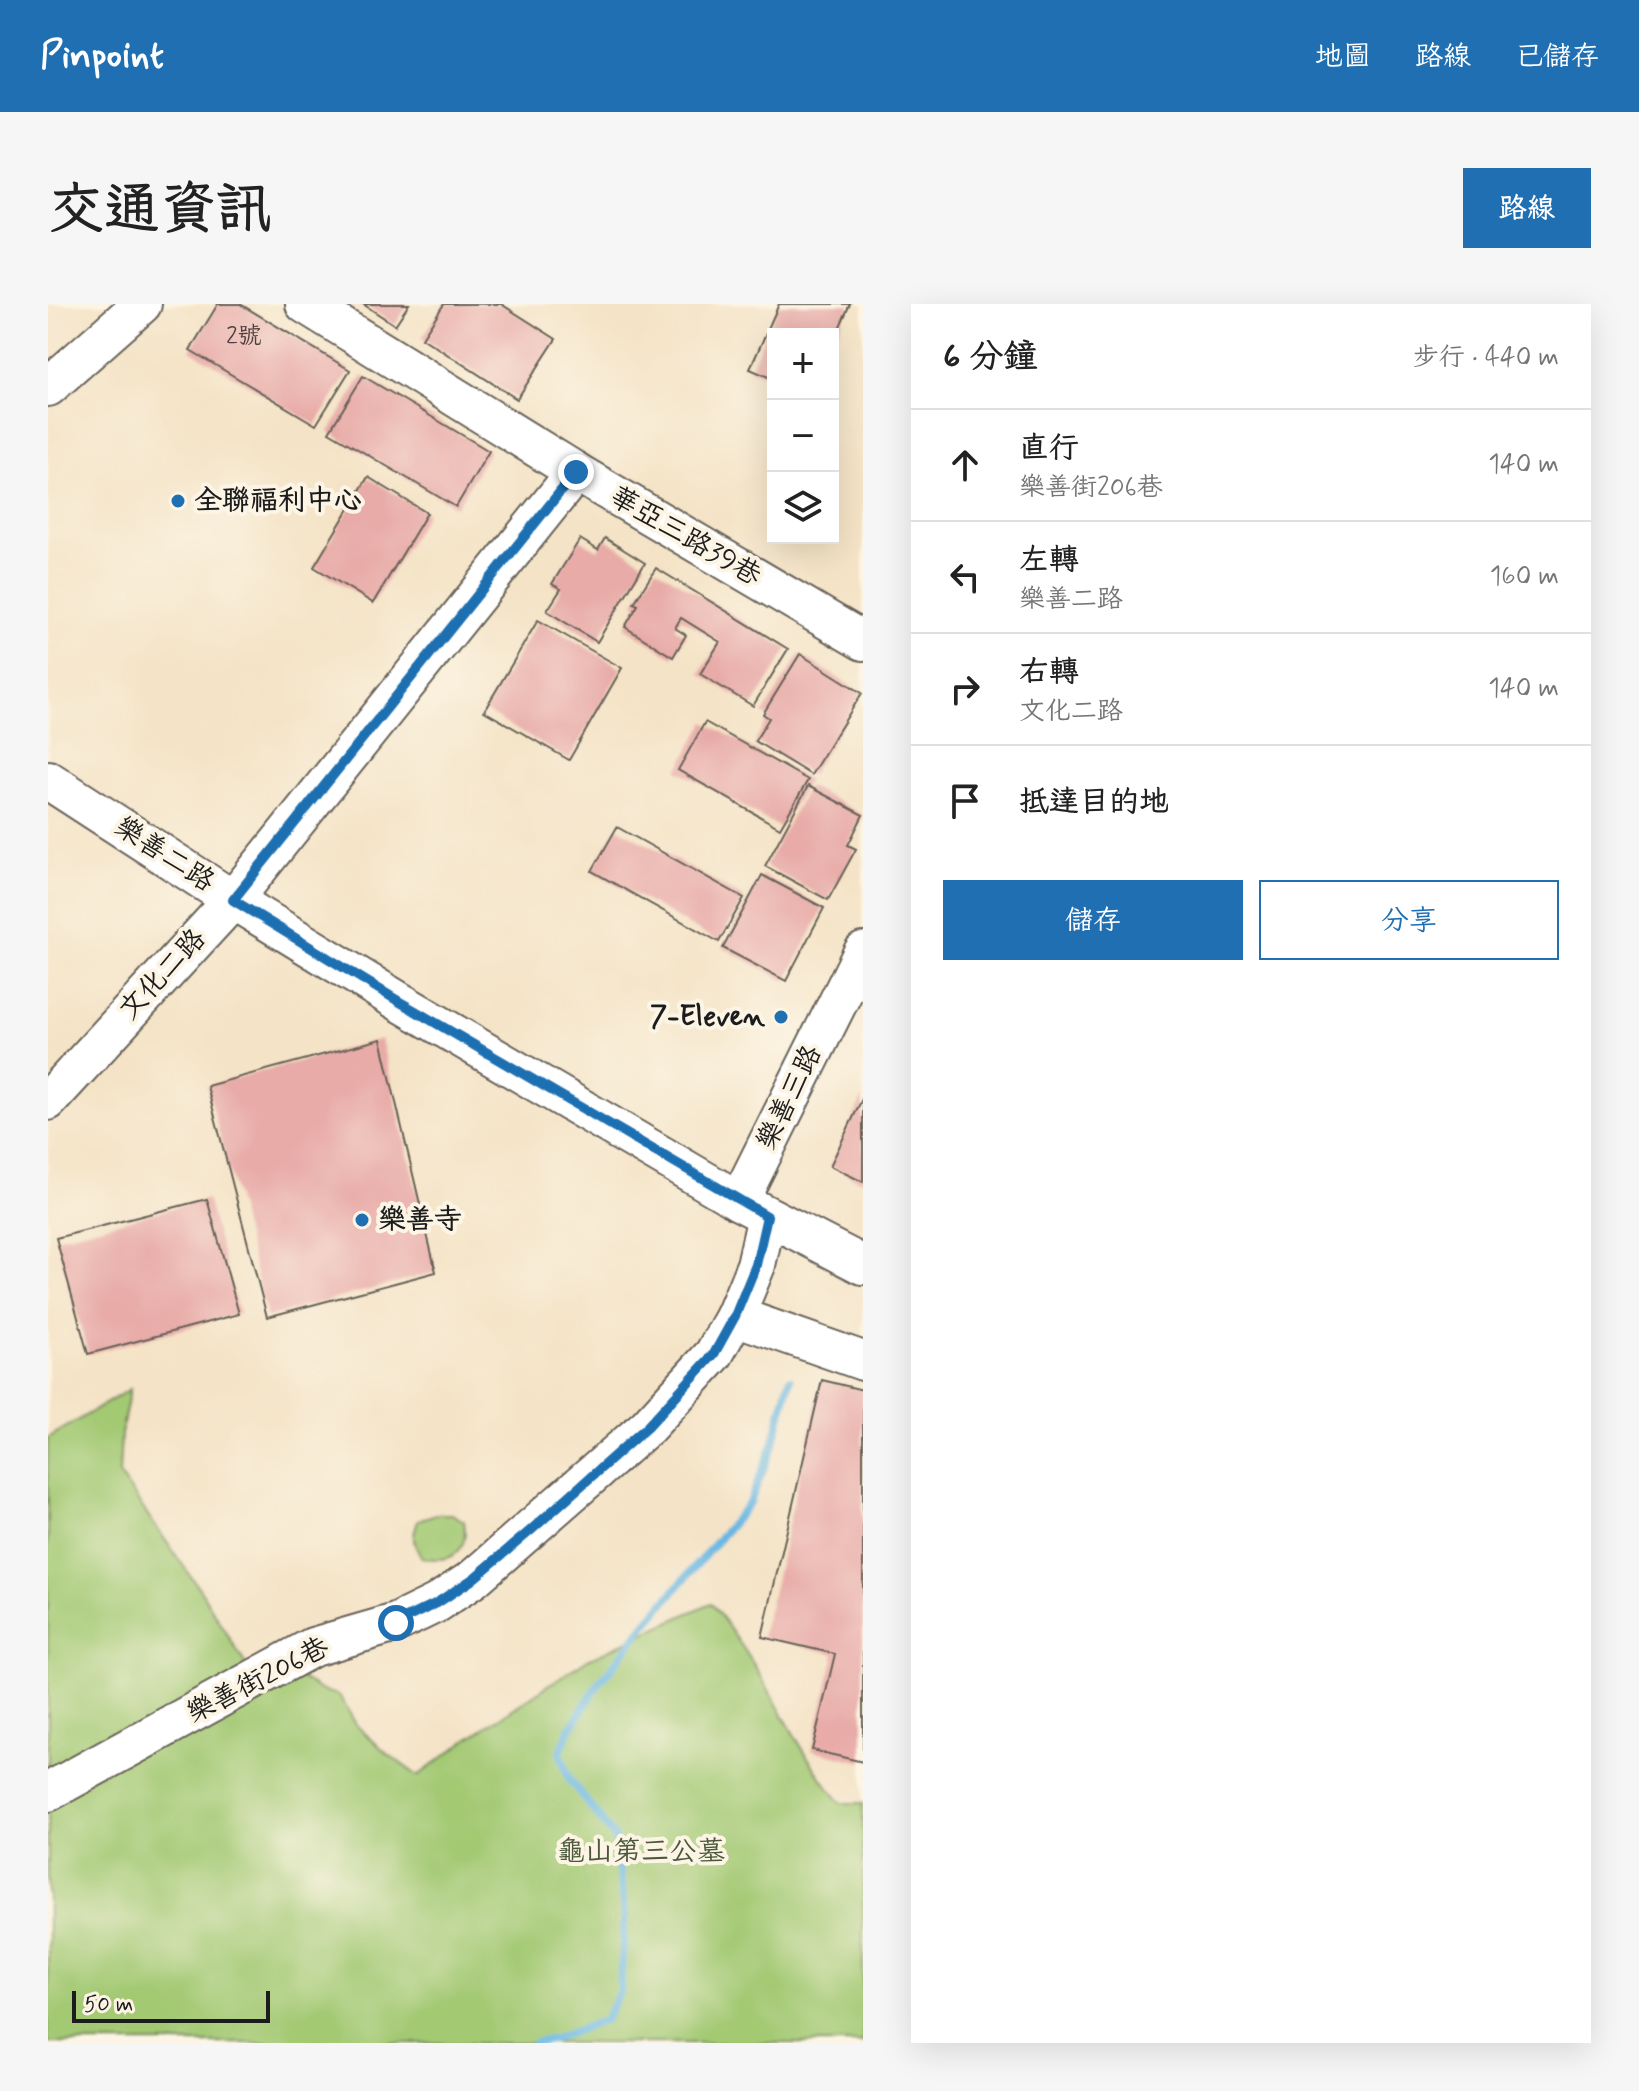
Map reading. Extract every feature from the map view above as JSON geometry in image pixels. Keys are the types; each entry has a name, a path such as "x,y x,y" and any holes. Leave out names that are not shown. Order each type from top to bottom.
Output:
{"street":[{"path":"48,387 142,304"},
{"name":"華亞三路39巷","path":"305,304 576,472 863,641"},
{"name":"文化二路","path":"48,1101 233,900 576,472"},
{"name":"樂善二路","path":"48,780 233,900 400,1002 753,1208 863,1265"},
{"name":"樂善三路","path":"753,1208 863,952"},
{"name":"樂善街206巷","path":"48,1792 313,1647 396,1623 437,1603 473,1579 647,1427 714,1354 735,1316 756,1265 753,1208"},
{"path":"735,1316 863,1361"}],"green space":[{"name":"龜山第三公墓","path":"130,1389 121,1434 119,1474 201,1591 246,1665 289,1671 322,1691 339,1695 357,1726 418,1776 588,1659 711,1603 749,1657 828,1787 841,1803 863,1803 863,2043 48,2043 48,1438"},
{"path":"436,1514 452,1514 464,1521 464,1541 456,1554 449,1557 421,1557 414,1539 418,1520"}],"building":[{"path":"218,304 240,304 350,370 316,425 190,350"},
{"path":"363,304 409,304 395,325"},
{"path":"444,304 501,304 556,339 517,399 422,338"},
{"path":"779,304 850,304 839,329 768,328"},
{"path":"767,331 767,376 750,369"},
{"path":"363,376 489,451 456,507 329,432"},
{"path":"368,477 427,513 373,603 314,567"},
{"path":"605,538 645,563 597,642 547,611 561,589 552,584 580,539 598,550"},
{"path":"656,568 788,649 753,706 700,674 720,642 681,618 675,628 686,635 673,657 625,627 638,605 634,603"},
{"path":"538,620 622,668 569,760 484,711"},
{"path":"800,654 862,693 811,775 755,741 769,718 763,714"},
{"path":"705,722 808,780 780,828 678,770"},
{"path":"808,786 863,815 848,845 856,849 828,900 765,866"},
{"path":"617,827 744,898 719,942 592,871"},
{"path":"762,875 824,908 786,981 723,948"},
{"name":"樂善寺","path":"381,1039 436,1272 267,1317 207,1086"},
{"path":"863,1097 863,1182 830,1166"},
{"path":"207,1199 239,1314 88,1354 56,1238"},
{"path":"822,1380 863,1390 863,1762 812,1750 835,1654 762,1637"}],"waterway":[{"path":"535,2043 605,2020 620,1991 625,1913 615,1838 569,1779 560,1752 570,1729 597,1686 750,1502 773,1445 790,1379"}],"place":[{"name":"全聯福利中心","path":"178,501"},
{"name":"7-Eleven","path":"781,1017"},
{"name":"樂善寺","path":"362,1220"}],"route":[{"path":"396,1623 437,1603 473,1579 530,1531 647,1427 714,1354 735,1316 756,1265 767,1216 400,1002 233,900 576,472"}]}
